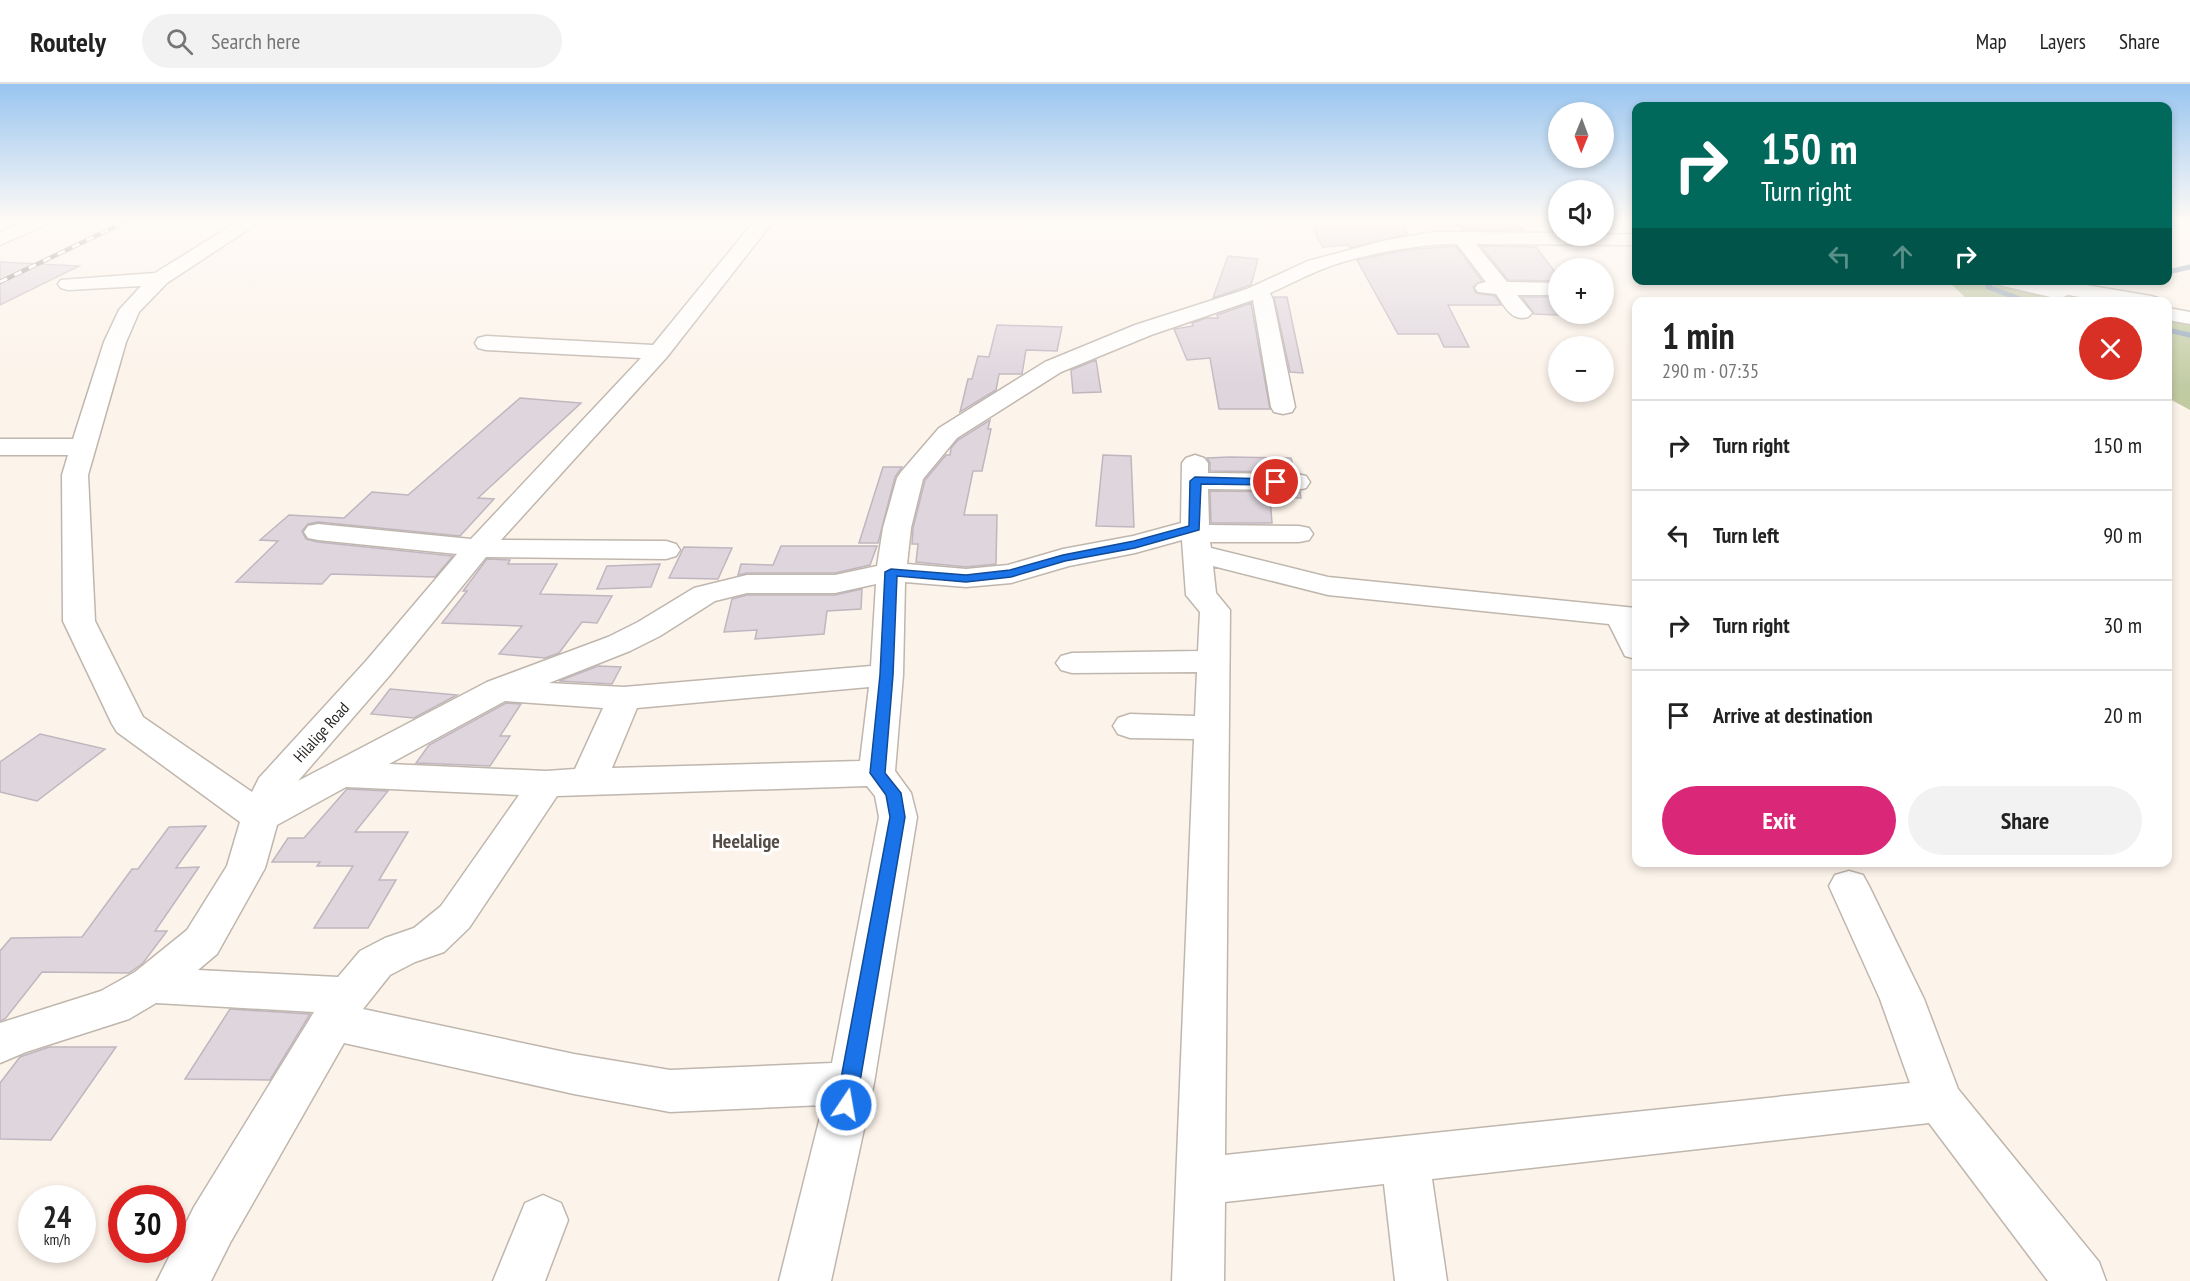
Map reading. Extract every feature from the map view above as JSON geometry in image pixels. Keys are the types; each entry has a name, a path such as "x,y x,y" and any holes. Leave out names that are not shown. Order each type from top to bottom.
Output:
{"street":[{"path":"167,275 129,310 115,342 75,475 79,621 129,724 260,817 499,690 619,644 649,629 705,594 747,584 835,584 891,572 966,578 1011,574 1063,558 1135,544 1196,538 1299,534"},
{"name":"Hilalige Road","path":"0,1044 14,1037 114,1006 150,985 202,942 246,868 260,817 272,786 378,668 478,548 636,378 721,275"},
{"path":"805,1281 851,1083 898,817 893,793 877,773 886,675 891,572 897,528 910,478 948,433 1053,367 1143,330 1258,291 1293,275"},
{"path":"1490,275 1521,313"},
{"path":"68,284 160,279"},
{"path":"2024,285 2075,297"},
{"path":"2038,288 2053,286 2120,297"},
{"path":"1473,288 1548,289"},
{"path":"1258,291 1263,300 1283,407"},
{"path":"2172,315 2190,318"},
{"path":"486,343 658,352"},
{"path":"0,447 85,447"},
{"path":"1198,1281 1215,610 1201,595 1196,538 1195,472 1297,482"},
{"path":"318,532 478,548 666,550"},
{"path":"1196,538 1328,586 1629,616"},
{"path":"1072,663 1198,661 1214,666"},
{"path":"499,690 624,698 886,675"},
{"path":"588,781 624,698"},
{"path":"1130,726 1212,728"},
{"path":"342,774 546,784 877,773"},
{"path":"183,1281 212,1225 340,1009 375,963 400,950 429,940 454,917 546,784"},
{"path":"1849,886 1902,999 1940,1101 2080,1281"},
{"path":"150,985 340,1009 573,1074 670,1091 851,1083"},
{"path":"1201,1181 1940,1101"},
{"path":"1405,1158 1421,1281"},
{"path":"519,1281 543,1220"}],"green space":[{"path":"1952,285 1990,285 2052,297 1965,297"},
{"path":"2172,321 2190,324 2190,410 2172,400"}],"building":[{"path":"0,275 61,275 0,305"},
{"path":"1221,275 1254,275 1251,285 1213,298"},
{"path":"1365,275 1477,275 1482,281 1473,287 1476,293 1495,296 1501,305 1448,305 1469,347 1444,347 1438,334 1398,334"},
{"path":"1504,275 1548,275 1548,281 1508,280"},
{"path":"1274,297 1287,297 1303,373 1290,372"},
{"path":"1522,297 1548,297 1548,315 1534,314"},
{"path":"1251,303 1270,409 1219,409 1210,358 1187,360 1174,329 1193,326 1192,323 1206,318 1218,318 1217,315"},
{"path":"997,325 1062,327 1057,351 1026,350 1022,374 999,374 996,390 960,412 968,379 972,379 978,356 989,357"},
{"path":"1096,360 1101,392 1073,393 1071,370"},
{"path":"520,398 581,403 478,498 494,499 460,536 318,522 308,524 302,531 306,539 318,542 453,556 435,577 331,574 322,584 236,582 278,541 260,540 289,515 344,518 372,492 408,495"},
{"path":"990,420 988,429 991,429 982,471 973,471 964,515 997,515 996,564 966,567 916,562 918,544 912,544 913,528 925,480 946,455 950,455 951,448 958,440"},
{"path":"1103,455 1131,456 1134,527 1096,526"},
{"path":"1207,458 1291,458 1295,472 1210,471"},
{"path":"883,467 902,467 895,477 878,543 859,543"},
{"path":"1210,491 1300,492 1301,498 1270,497 1272,523 1211,523"},
{"path":"781,546 877,546 870,565 835,573 747,573 738,575 741,564 773,565"},
{"path":"684,547 732,548 718,579 669,578"},
{"path":"487,559 510,560 508,564 557,564 540,594 612,596 597,623 582,622 559,653 545,658 499,654 522,626 442,623 467,591 463,591"},
{"path":"660,564 651,587 597,589 607,566"},
{"path":"862,589 861,609 827,611 824,634 755,639 757,630 724,632 732,599 747,595 835,595"},
{"path":"598,666 621,667 612,684 559,681"},
{"path":"390,689 457,695 414,718 371,714"},
{"path":"506,703 521,704 500,736 510,736 490,766 416,763 429,745"},
{"path":"40,734 105,749 37,801 0,792 0,762"},
{"path":"347,789 388,791 355,832 408,832 379,880 396,880 368,928 314,928 353,866 317,866 320,862 272,862 288,838 304,838"},
{"path":"206,826 176,868 199,867 155,931 167,931 143,963 129,973 42,972 5,1019 0,1021 0,951 11,938 82,937 132,869 138,869 169,827"},
{"path":"230,1009 310,1014 270,1080 185,1079"},
{"path":"49,1047 116,1047 51,1140 0,1139 0,1083 20,1057"}],"waterway":[{"path":"1989,285 1988,287 2015,297"},
{"path":"2172,331 2190,335"}],"railway":[{"path":"0,282 15,275"}],"district":[{"name":"Heelalige","path":"746,841"}],"route":[{"path":"846,1105 898,817 893,793 877,773 886,675 891,572 966,578 1011,574 1063,558 1135,544 1195,528 1195,481 1276,482"}]}
